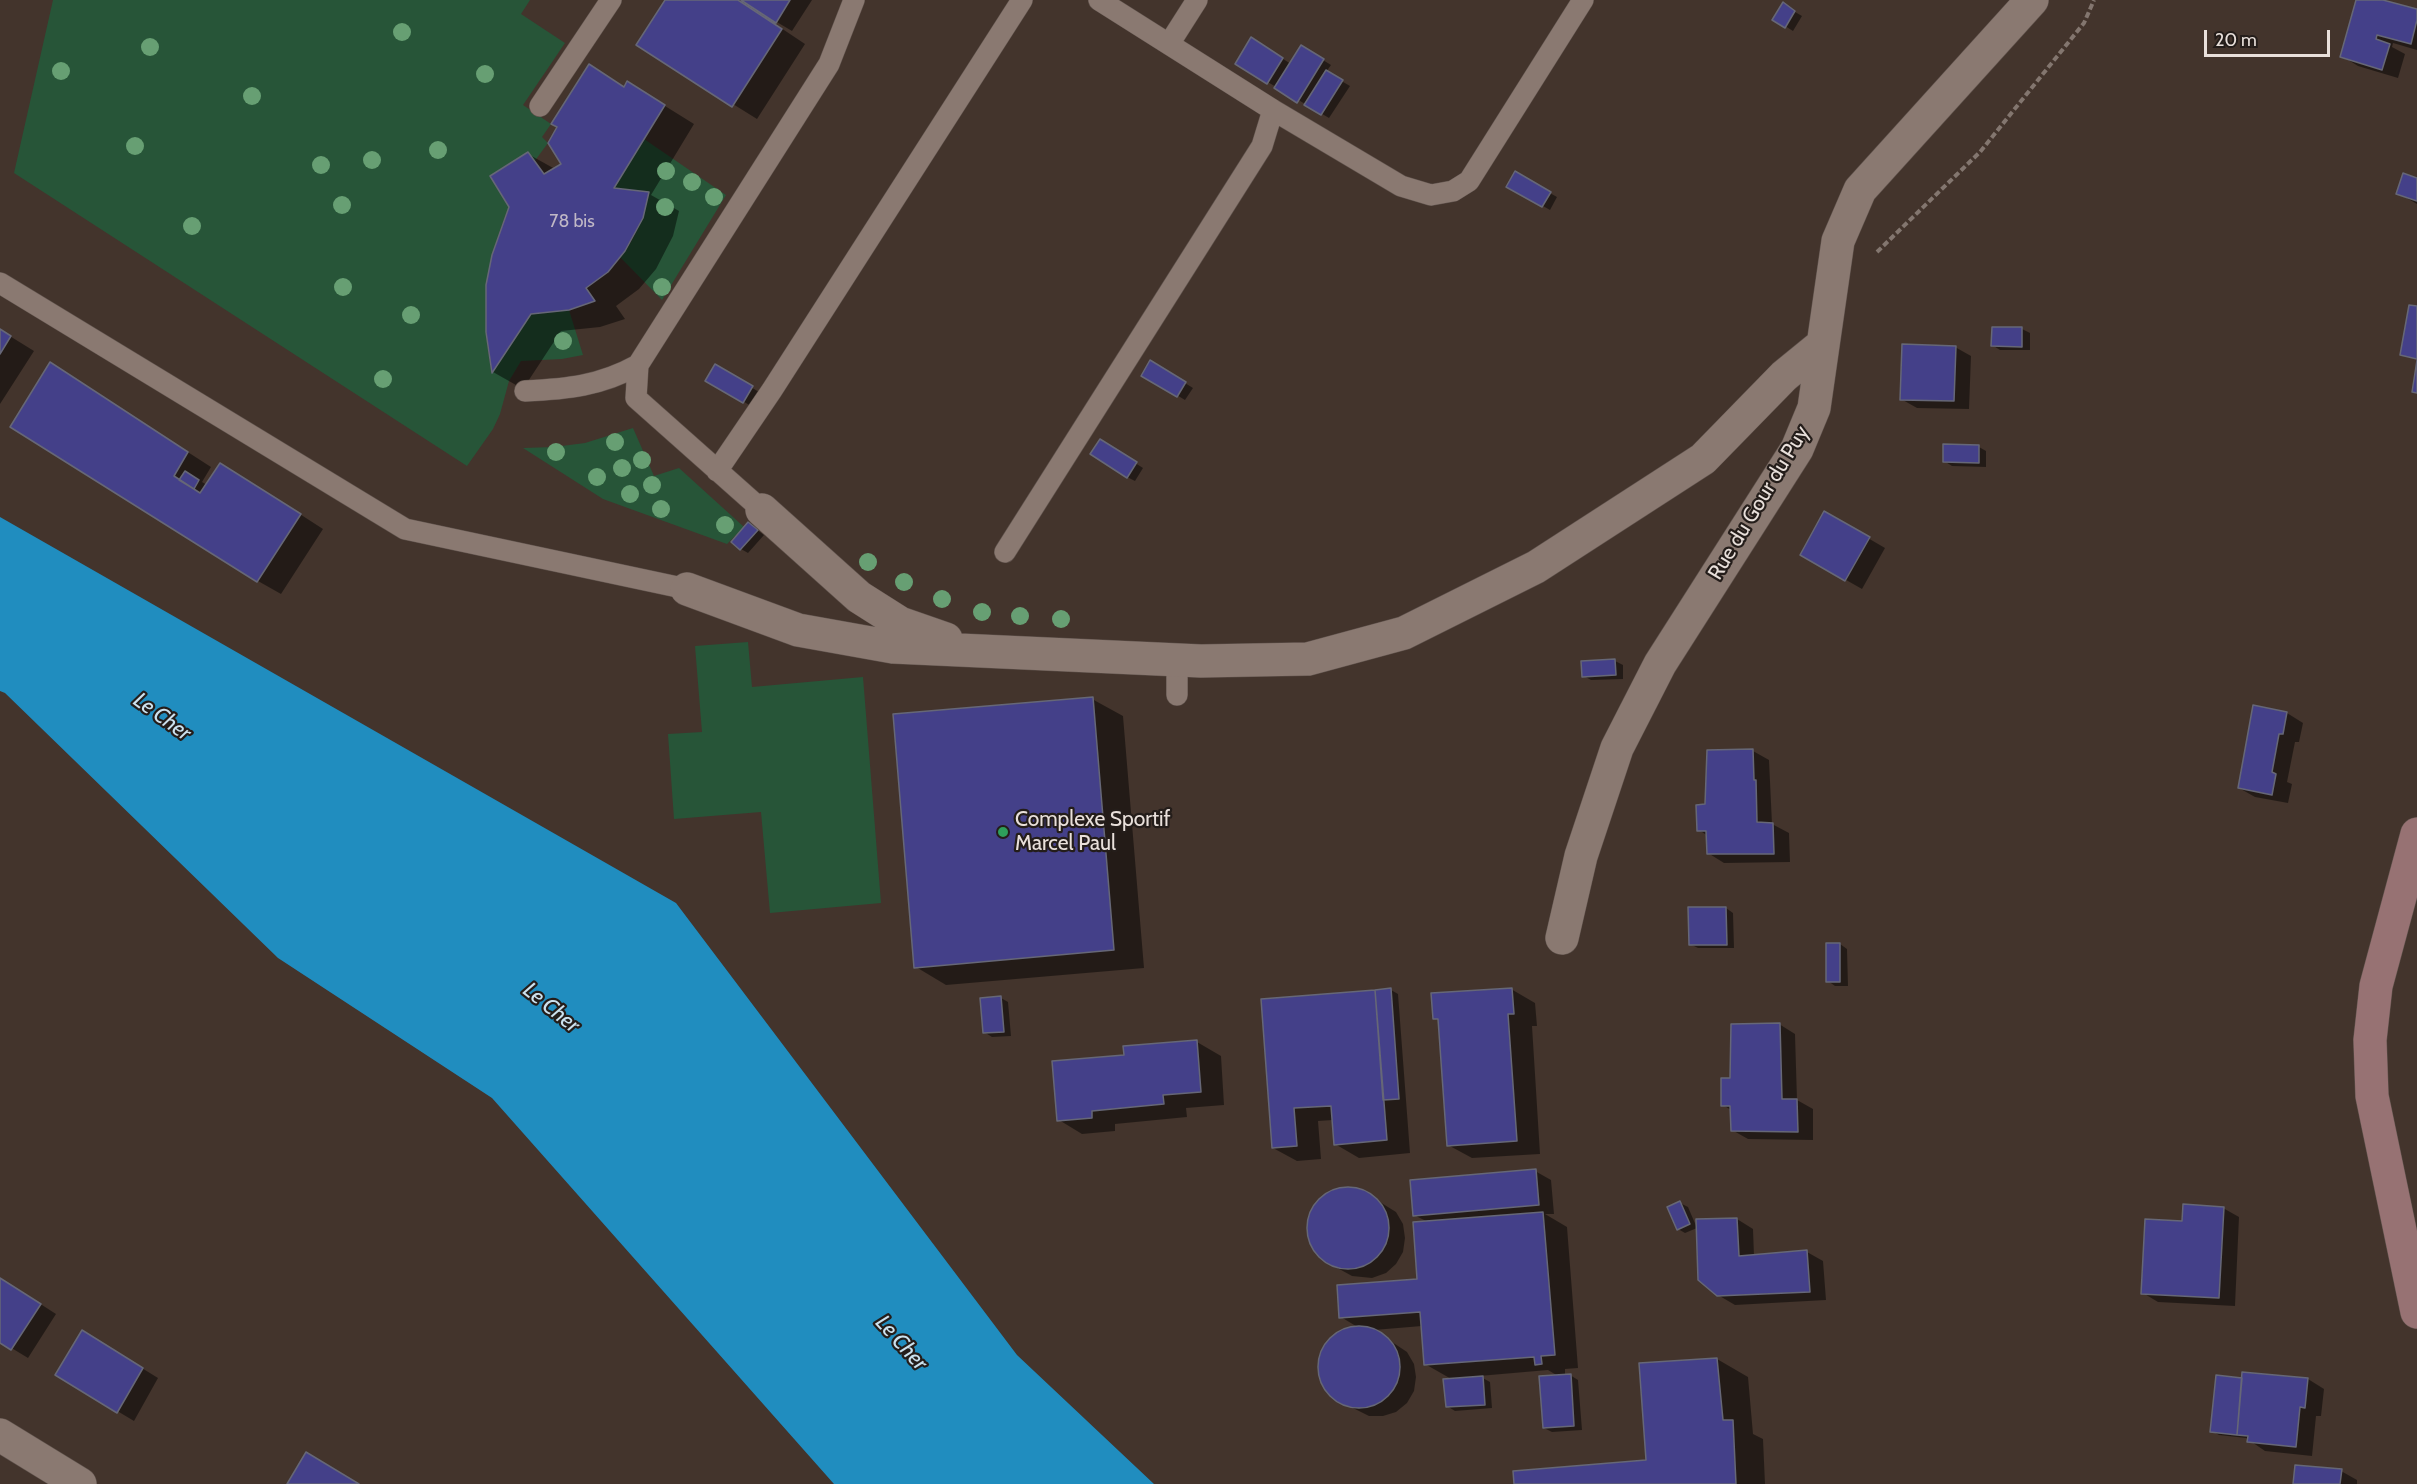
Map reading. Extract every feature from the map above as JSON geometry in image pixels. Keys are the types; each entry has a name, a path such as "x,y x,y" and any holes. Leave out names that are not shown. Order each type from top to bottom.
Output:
{"street":[{"name":"Rue du Gour du Puy","path":"1562,938 1581,856 1617,748 1660,664 1797,449 1814,408 1838,241 1860,190 2032,0"},
{"path":"687,589 798,630 893,647 1177,660 1308,658 1404,633 1536,567 1703,459 1784,376 1822,345"},
{"path":"762,510 859,597 900,623 982,651"},
{"path":"2417,834 2376,986 2370,1040 2372,1096 2406,1206 2417,1312"},
{"path":"0,1435 80,1484"}],"lane":[{"path":"540,105 611,0"},
{"path":"762,510 636,398 638,365 829,64 854,0"},
{"path":"717,471 772,390 1022,0"},
{"path":"1099,0 1273,110 1401,186 1431,195 1453,191 1469,181 1583,0"},
{"path":"1169,44 1197,0"},
{"path":"1005,552 1262,146 1273,110"},
{"path":"0,283 405,529 687,589"},
{"path":"525,391 572,388 616,377 638,365"},
{"path":"1177,660 1177,695"}],"path":[{"path":"1871,258 1980,152 2084,23 2094,0"}],"green space":[{"path":"53,0 530,0 521,14 565,43 523,105 551,124 542,137 548,143 534,162 528,152 490,176 509,207 495,247 487,288 488,350 492,372 531,314 569,310 583,355 562,359 521,361 509,381 500,414 493,429 467,466 14,173"},
{"path":"644,139 726,195 662,300 620,257 635,234 649,192 614,188"},
{"path":"633,428 654,476 679,468 744,527 727,544 603,499 523,448 585,443"},
{"path":"748,642 752,687 863,677 881,903 770,913 761,812 674,819 668,734 702,732 695,646"}],"water":[{"name":"Le Cher","path":"0,517 676,903 1017,1355 1154,1484 834,1484 492,1098 278,958 5,693 0,691"}],"building":[{"path":"665,0 738,0 782,29 732,107 636,45"},
{"path":"741,0 790,0 776,23"},
{"path":"2356,0 2383,0 2417,9 2417,20 2411,44 2377,35 2376,39 2390,44 2382,70 2340,57"},
{"path":"1783,2 1795,11 1785,28 1772,20"},
{"path":"1251,37 1283,58 1267,84 1235,64"},
{"path":"1301,45 1324,59 1297,103 1274,88"},
{"path":"589,64 624,87 627,81 665,105 614,188 649,192 643,218 625,251 608,272 586,288 595,301 569,310 531,314 492,373 486,332 486,285 492,255 509,207 490,176 528,152 544,174 561,164 548,143 557,127 551,124"},
{"path":"1326,70 1343,80 1321,115 1304,105"},
{"path":"1515,171 1551,192 1542,207 1506,187"},
{"path":"2403,173 2417,178 2417,201 2396,194"},
{"path":"2409,305 2417,306 2417,359 2400,355"},
{"path":"1992,327 2022,327 2022,347 1991,346"},
{"path":"0,329 11,336 0,354"},
{"path":"1902,344 1956,346 1954,401 1900,400"},
{"path":"1150,360 1186,382 1177,397 1141,376"},
{"path":"2417,360 2417,393 2412,392"},
{"path":"50,362 188,452 174,476 200,493 220,463 301,514 257,582 10,427"},
{"path":"715,364 753,386 743,403 705,381"},
{"path":"1100,439 1137,462 1127,478 1090,454"},
{"path":"1943,444 1979,445 1979,463 1943,462"},
{"path":"185,471 199,480 194,489 179,480"},
{"path":"1824,511 1870,537 1845,581 1800,555"},
{"path":"748,522 758,530 740,550 731,542"},
{"path":"1615,659 1616,675 1582,677 1581,661"},
{"name":"Complexe Sportif Marcel Paul","path":"1093,697 1114,950 914,968 893,714"},
{"path":"2253,705 2287,712 2283,734 2279,734 2272,772 2276,774 2272,795 2238,788"},
{"path":"1753,749 1757,822 1773,823 1774,854 1707,854 1706,831 1697,831 1696,805 1705,804 1707,750"},
{"path":"1688,907 1726,907 1727,945 1689,945"},
{"path":"1826,943 1840,943 1840,982 1826,982"},
{"path":"1391,988 1399,1099 1383,1100 1375,990"},
{"path":"1512,988 1514,1014 1508,1014 1517,1141 1447,1146 1438,1019 1433,1019 1431,993"},
{"path":"1375,990 1387,1140 1334,1145 1331,1106 1294,1108 1297,1146 1272,1148 1261,999"},
{"path":"1001,996 1004,1032 983,1033 980,998"},
{"path":"1780,1023 1782,1099 1797,1099 1798,1132 1731,1131 1730,1106 1721,1106 1721,1078 1730,1078 1731,1024"},
{"path":"1197,1040 1201,1092 1163,1095 1164,1104 1092,1111 1092,1118 1057,1121 1052,1061 1124,1055 1123,1046"},
{"path":"1536,1169 1539,1205 1413,1216 1410,1180"},
{"path":"1340,1187 1356,1187 1371,1194 1382,1205 1389,1220 1386,1244 1377,1257 1356,1269 1340,1269 1325,1262 1314,1251 1307,1236 1307,1220 1314,1205 1325,1194"},
{"path":"1680,1201 1690,1224 1677,1230 1667,1207"},
{"path":"2183,1204 2224,1207 2219,1298 2141,1294 2145,1219 2182,1221"},
{"path":"1543,1212 1555,1355 1541,1356 1542,1364 1535,1365 1534,1357 1424,1365 1420,1312 1339,1318 1337,1285 1417,1279 1413,1222"},
{"path":"1737,1218 1739,1256 1807,1250 1810,1292 1717,1296 1698,1280 1696,1219"},
{"path":"0,1278 41,1304 11,1350 0,1343"},
{"path":"1359,1326 1375,1329 1388,1338 1397,1351 1400,1367 1397,1383 1388,1396 1375,1405 1359,1408 1343,1405 1330,1396 1321,1383 1318,1367 1321,1351 1330,1338 1343,1329"},
{"path":"82,1330 143,1368 117,1413 55,1375"},
{"path":"1717,1358 1723,1420 1733,1420 1736,1484 1514,1484 1513,1471 1646,1460 1639,1363"},
{"path":"2242,1372 2308,1378 2305,1408 2300,1407 2296,1447 2247,1442 2248,1436 2237,1435"},
{"path":"1571,1374 1574,1426 1543,1428 1539,1376"},
{"path":"2216,1375 2242,1378 2237,1435 2210,1432"},
{"path":"1483,1376 1485,1405 1446,1407 1443,1379"},
{"path":"306,1452 359,1484 287,1484"},
{"path":"2295,1465 2342,1469 2340,1484 2293,1484"}],"place":[{"name":"Complexe Sportif Marcel Paul","path":"1003,832"}]}
